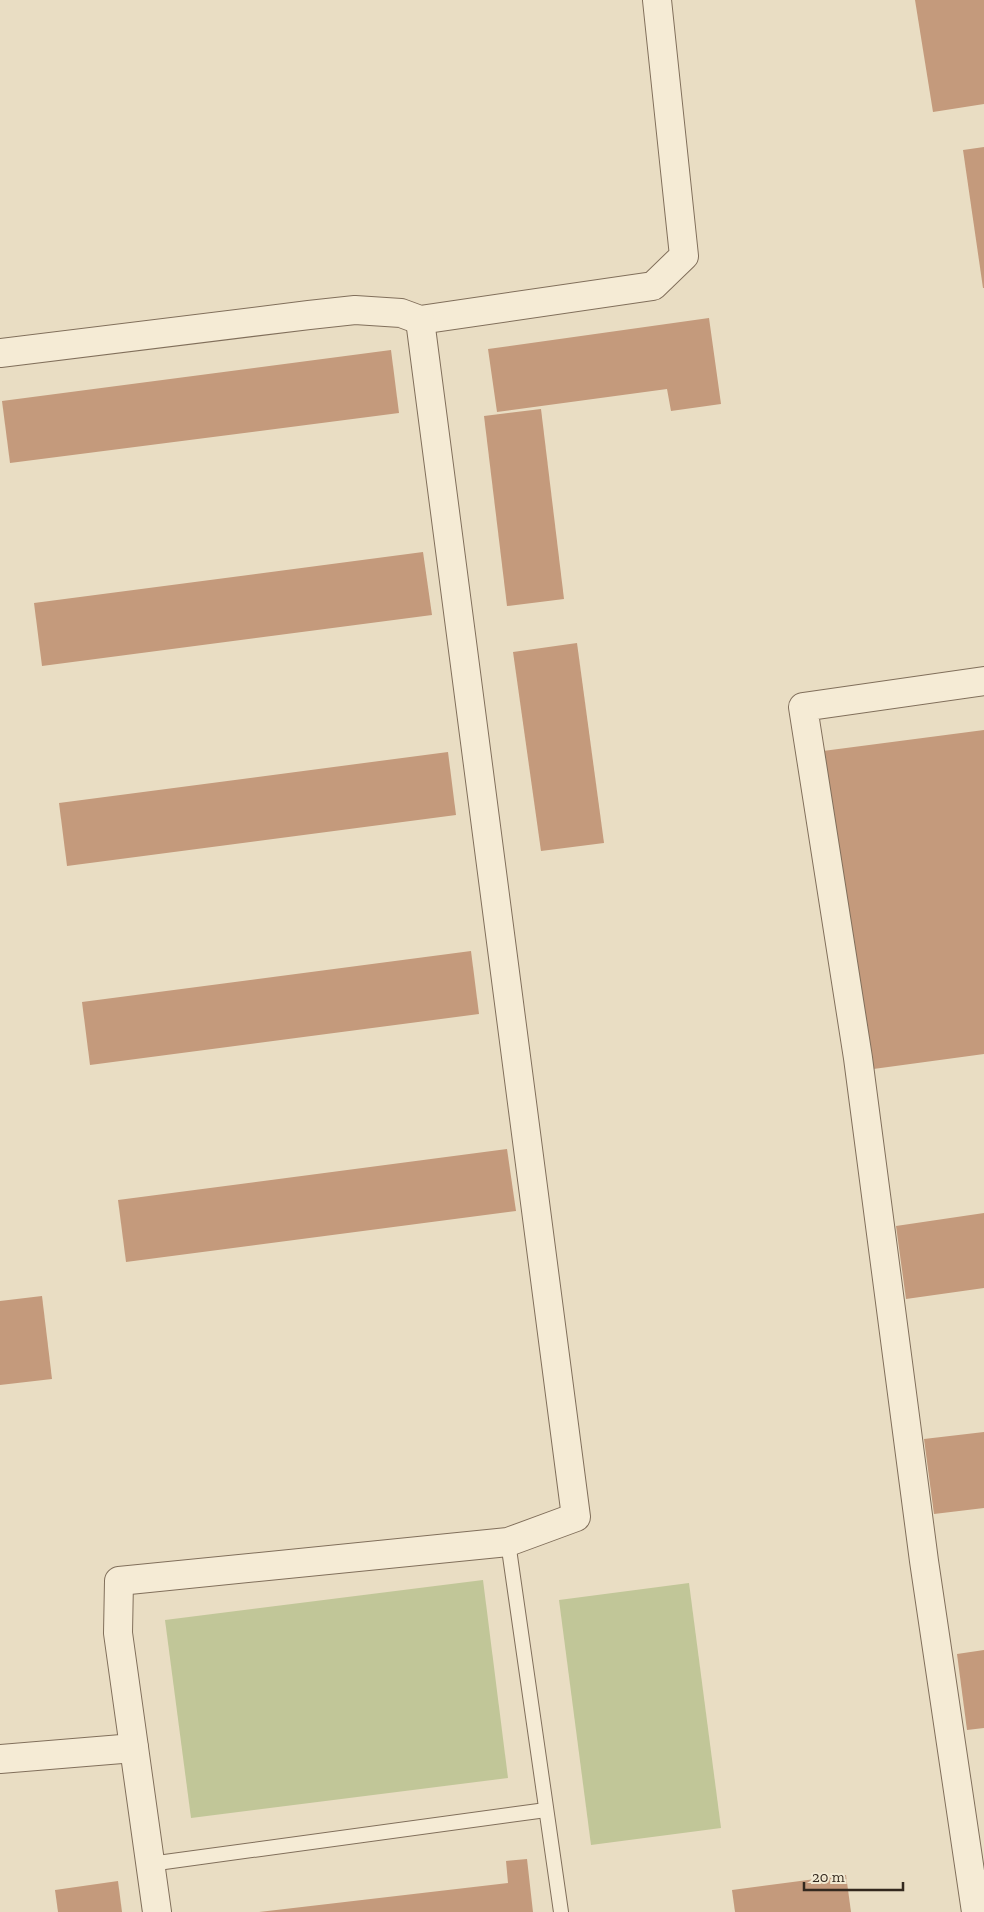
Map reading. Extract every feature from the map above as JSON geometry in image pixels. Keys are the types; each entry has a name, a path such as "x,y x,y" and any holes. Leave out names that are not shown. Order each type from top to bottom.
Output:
{"street":[{"path":"0,353 355,310 401,313 420,320 653,286 684,256 657,0"},
{"path":"157,1912 118,1633 119,1581 508,1542 576,1517 420,320"},
{"path":"976,1912 924,1561 858,1058 803,708 984,681"},
{"path":"0,1759 134,1748"}],"lane":[{"path":"508,1542 561,1912"},
{"path":"150,1864 546,1810"}],"green space":[{"path":"483,1580 508,1778 191,1818 165,1620"},
{"path":"689,1583 721,1828 591,1845 559,1600"}],"building":[{"path":"915,0 984,0 984,104 933,112"},
{"path":"984,147 984,288 983,288 963,150"},
{"path":"709,318 721,404 671,411 667,389 497,412 488,349"},
{"path":"391,350 399,413 10,463 2,401"},
{"path":"541,409 564,599 507,606 484,416"},
{"path":"423,552 432,615 42,666 34,603"},
{"path":"577,643 604,843 541,851 513,652"},
{"path":"984,730 984,1054 866,1070 823,751"},
{"path":"448,752 456,815 67,866 59,803"},
{"path":"471,951 479,1014 90,1065 82,1002"},
{"path":"507,1149 516,1211 126,1262 118,1200"},
{"path":"984,1213 984,1288 906,1299 896,1226"},
{"path":"42,1296 52,1379 0,1385 0,1301"},
{"path":"984,1432 984,1508 934,1514 924,1439"},
{"path":"984,1650 984,1728 967,1730 957,1654"},
{"path":"527,1859 533,1912 259,1912 508,1883 506,1861"},
{"path":"846,1875 851,1912 735,1912 732,1890"},
{"path":"118,1881 122,1912 58,1912 55,1890"}]}
